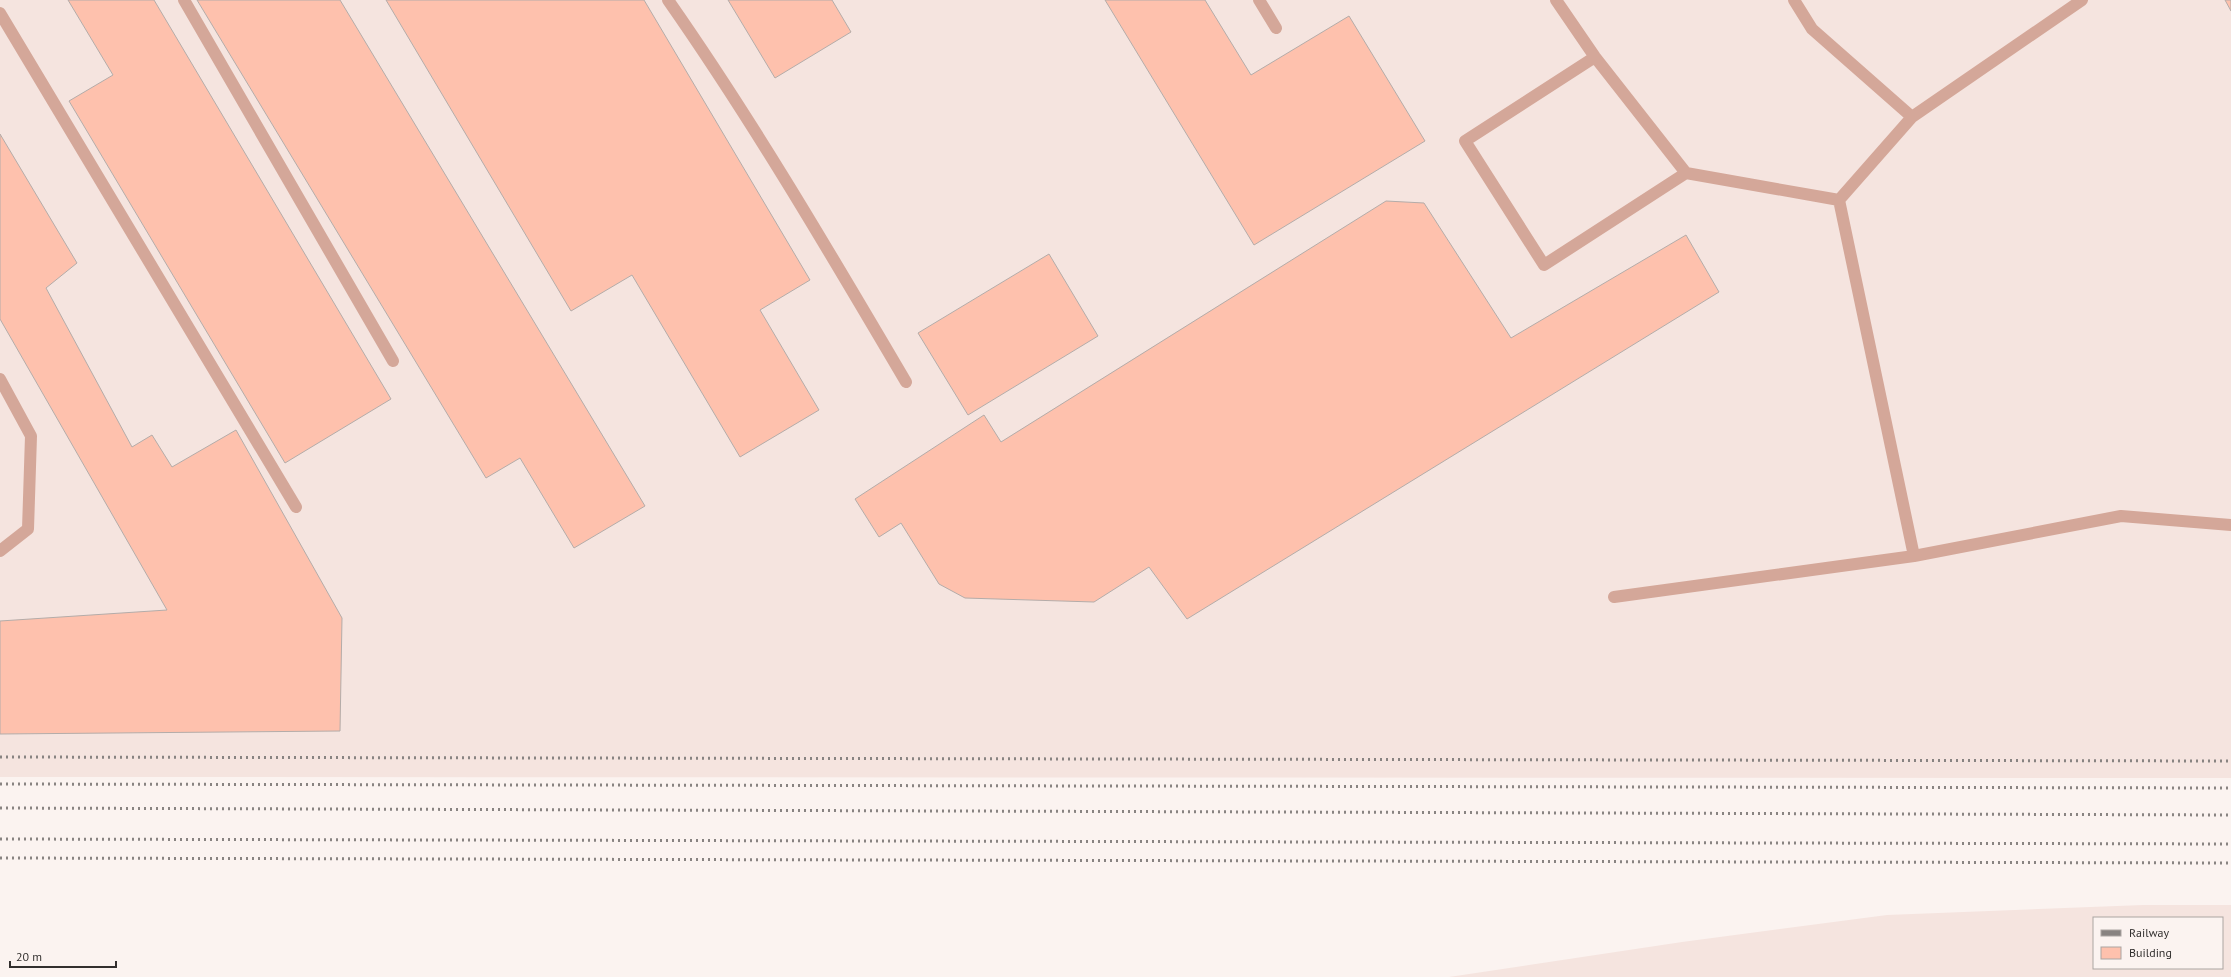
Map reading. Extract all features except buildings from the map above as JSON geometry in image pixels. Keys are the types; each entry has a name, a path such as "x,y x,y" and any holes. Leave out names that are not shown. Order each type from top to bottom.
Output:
{"lane":[{"path":"184,0 393,361"},
{"path":"668,0 705,53 810,221 906,382"},
{"path":"1259,0 1276,28"},
{"path":"1556,0 1595,57 1686,173 1839,200"},
{"path":"1794,0 1812,29 1912,117"},
{"path":"1839,200 1912,117 2082,0"},
{"path":"0,13 296,506"},
{"path":"1595,57 1465,141 1544,265 1686,173"},
{"path":"1839,200 1914,556"},
{"path":"0,379 31,436 28,529 0,551"},
{"path":"1614,597 1914,556 2121,516 2231,525"}],"shaded area":[{"path":"0,0 2231,0 2231,778 0,777"},
{"path":"2143,905 2231,905 2231,977 1449,977 1682,942 1887,915"}],"railway":[{"path":"0,757 2231,761"},
{"path":"0,784 2231,788"},
{"path":"0,808 2231,815"},
{"path":"0,839 2231,844"},
{"path":"0,858 2231,863"}]}
